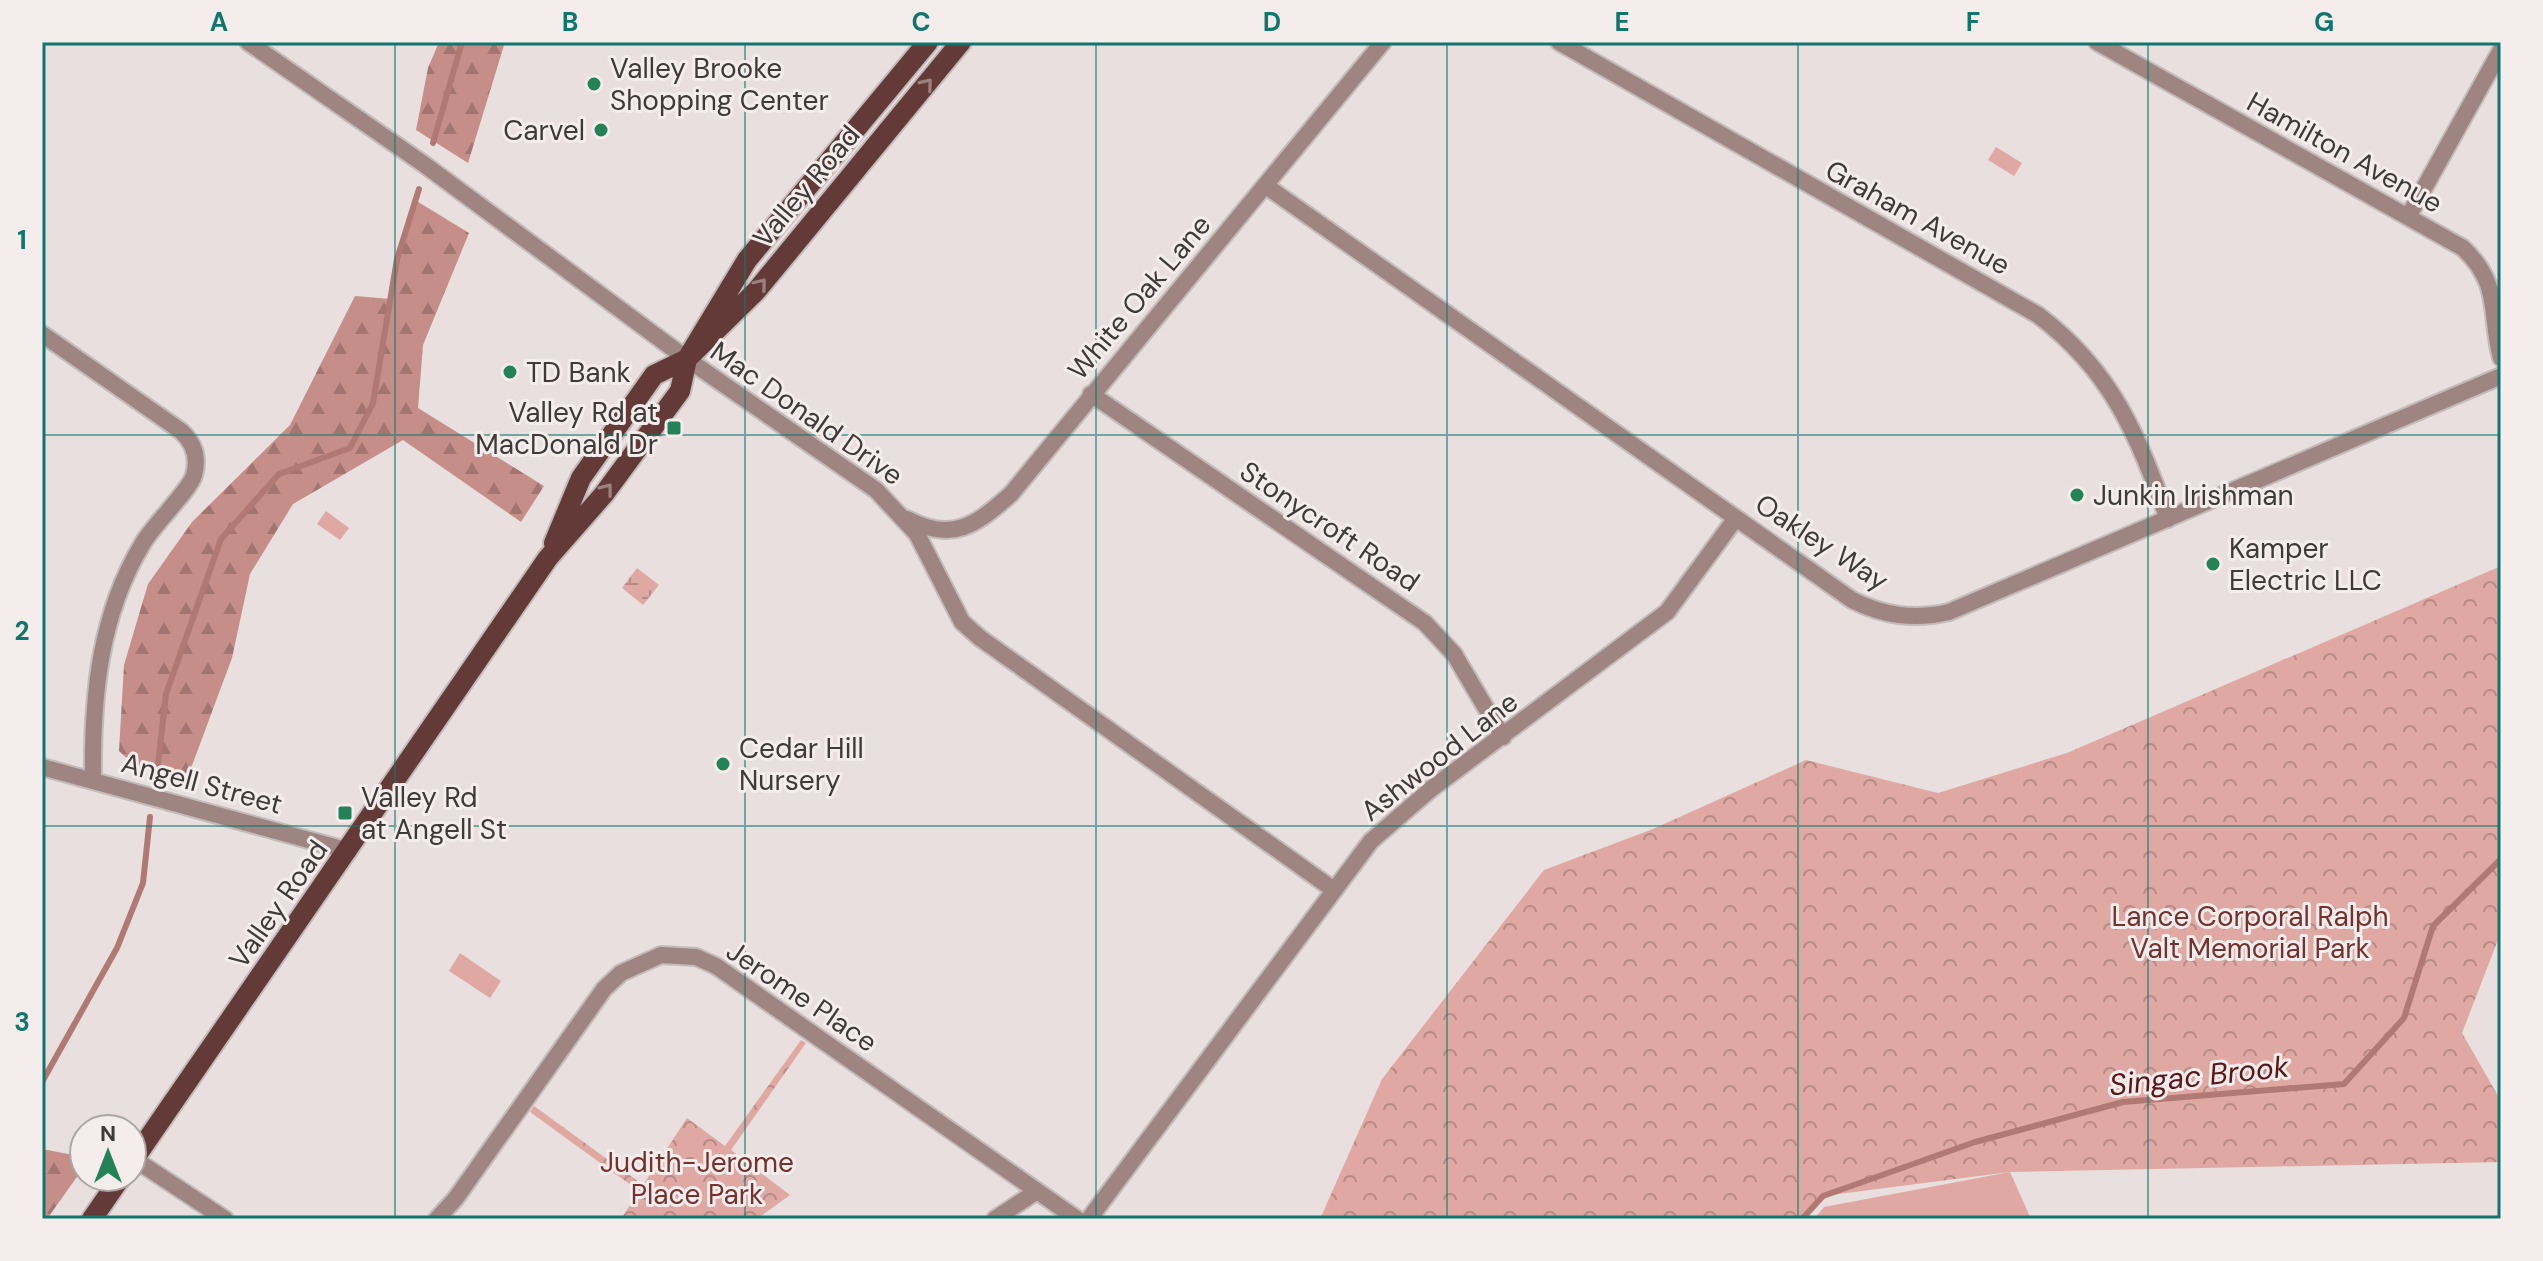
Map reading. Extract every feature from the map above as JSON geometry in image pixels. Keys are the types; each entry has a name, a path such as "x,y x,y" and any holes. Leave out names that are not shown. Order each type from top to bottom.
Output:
{"main road":[{"name":"Valley Road","path":"148,1139 548,558 604,494 680,391 687,359 747,260 928,42"},
{"name":"Valley Road","path":"548,558 581,478 654,375 687,359 757,290 961,42"},
{"path":"92,1219 110,1193"}],"street":[{"name":"White Oak Lane","path":"905,519 923,528 948,531 967,527 985,517 1011,494 1383,42"},
{"name":"Graham Avenue","path":"1559,42 2038,315 2064,335 2096,369 2129,420 2168,519"},
{"name":"Hamilton Avenue","path":"2097,42 2463,248 2476,260 2494,295 2501,358"},
{"name":"Mac Donald Drive","path":"251,43 425,165 687,359 876,490 905,519 927,552 962,622 980,638 1334,890"},
{"path":"2408,217 2501,50"},
{"name":"Oakley Way","path":"1266,186 1852,600 1892,615 1916,617 1949,612 2501,376"},
{"path":"42,334 181,431 195,451 193,479 142,544 110,617 94,697 93,780"},
{"name":"Stonycroft Road","path":"1091,394 1425,623 1454,654 1503,737"},
{"name":"Ashwood Lane","path":"1089,1219 1214,1056 1334,890 1389,823 1667,612 1736,518"},
{"name":"Angell Street","path":"42,767 349,851"},
{"name":"Jerome Place","path":"437,1219 456,1198 604,989 640,961 675,954 696,957 716,966 1077,1219"},
{"path":"148,1170 225,1219"},
{"path":"995,1219 1037,1191"}],"green space":[{"path":"439,42 505,42 468,163 416,130 428,68"},
{"path":"1996,147 2022,163 2014,176 1988,160"},
{"path":"415,200 469,233 423,345 418,408 544,486 521,522 403,440 293,504 250,574 232,658 187,779 135,766 119,751 124,665 148,584 192,522 290,425 355,296 390,299 397,259"},
{"path":"326,511 349,528 340,540 317,524"},
{"name":"Lance Corporal Ralph Valt Memorial Park","path":"2501,566 2501,932 2462,1033 2501,1101 2501,1162 2010,1172 1823,1196 1802,1219 1320,1219 1382,1079 1544,870 1653,829 1806,760 1938,793 2067,753"},
{"path":"637,568 659,585 643,605 622,588"},
{"path":"460,953 501,981 490,998 449,971"},
{"name":"Judith-Jerome Place Park","path":"801,1040 806,1043 731,1150 790,1195 757,1219 621,1219 639,1191 530,1112 534,1106 643,1185 687,1118 725,1146"},
{"path":"42,1149 68,1154 68,1189 47,1219 42,1219"},
{"path":"2010,1172 2031,1219 1814,1219 1824,1207"}],"waterway":[{"path":"433,143 462,42"},
{"path":"157,773 166,694 221,539 279,474 350,448 373,403 397,259 419,189"},
{"path":"42,1082 117,948 143,883 150,817"},
{"name":"Singac Brook","path":"1802,1219 1823,1196 1975,1142 2123,1102 2344,1084 2404,1018 2433,926 2501,859"}],"place":[{"name":"Valley Brooke Shopping Center","path":"594,84"},
{"name":"Carvel","path":"601,130"},
{"name":"TD Bank","path":"510,372"},
{"name":"Valley Rd at MacDonald Dr","path":"674,428"},
{"name":"Junkin Irishman","path":"2077,495"},
{"name":"Kamper Electric LLC","path":"2213,564"},
{"name":"Cedar Hill Nursery","path":"723,764"},
{"name":"Valley Rd at Angell St","path":"345,813"}]}
